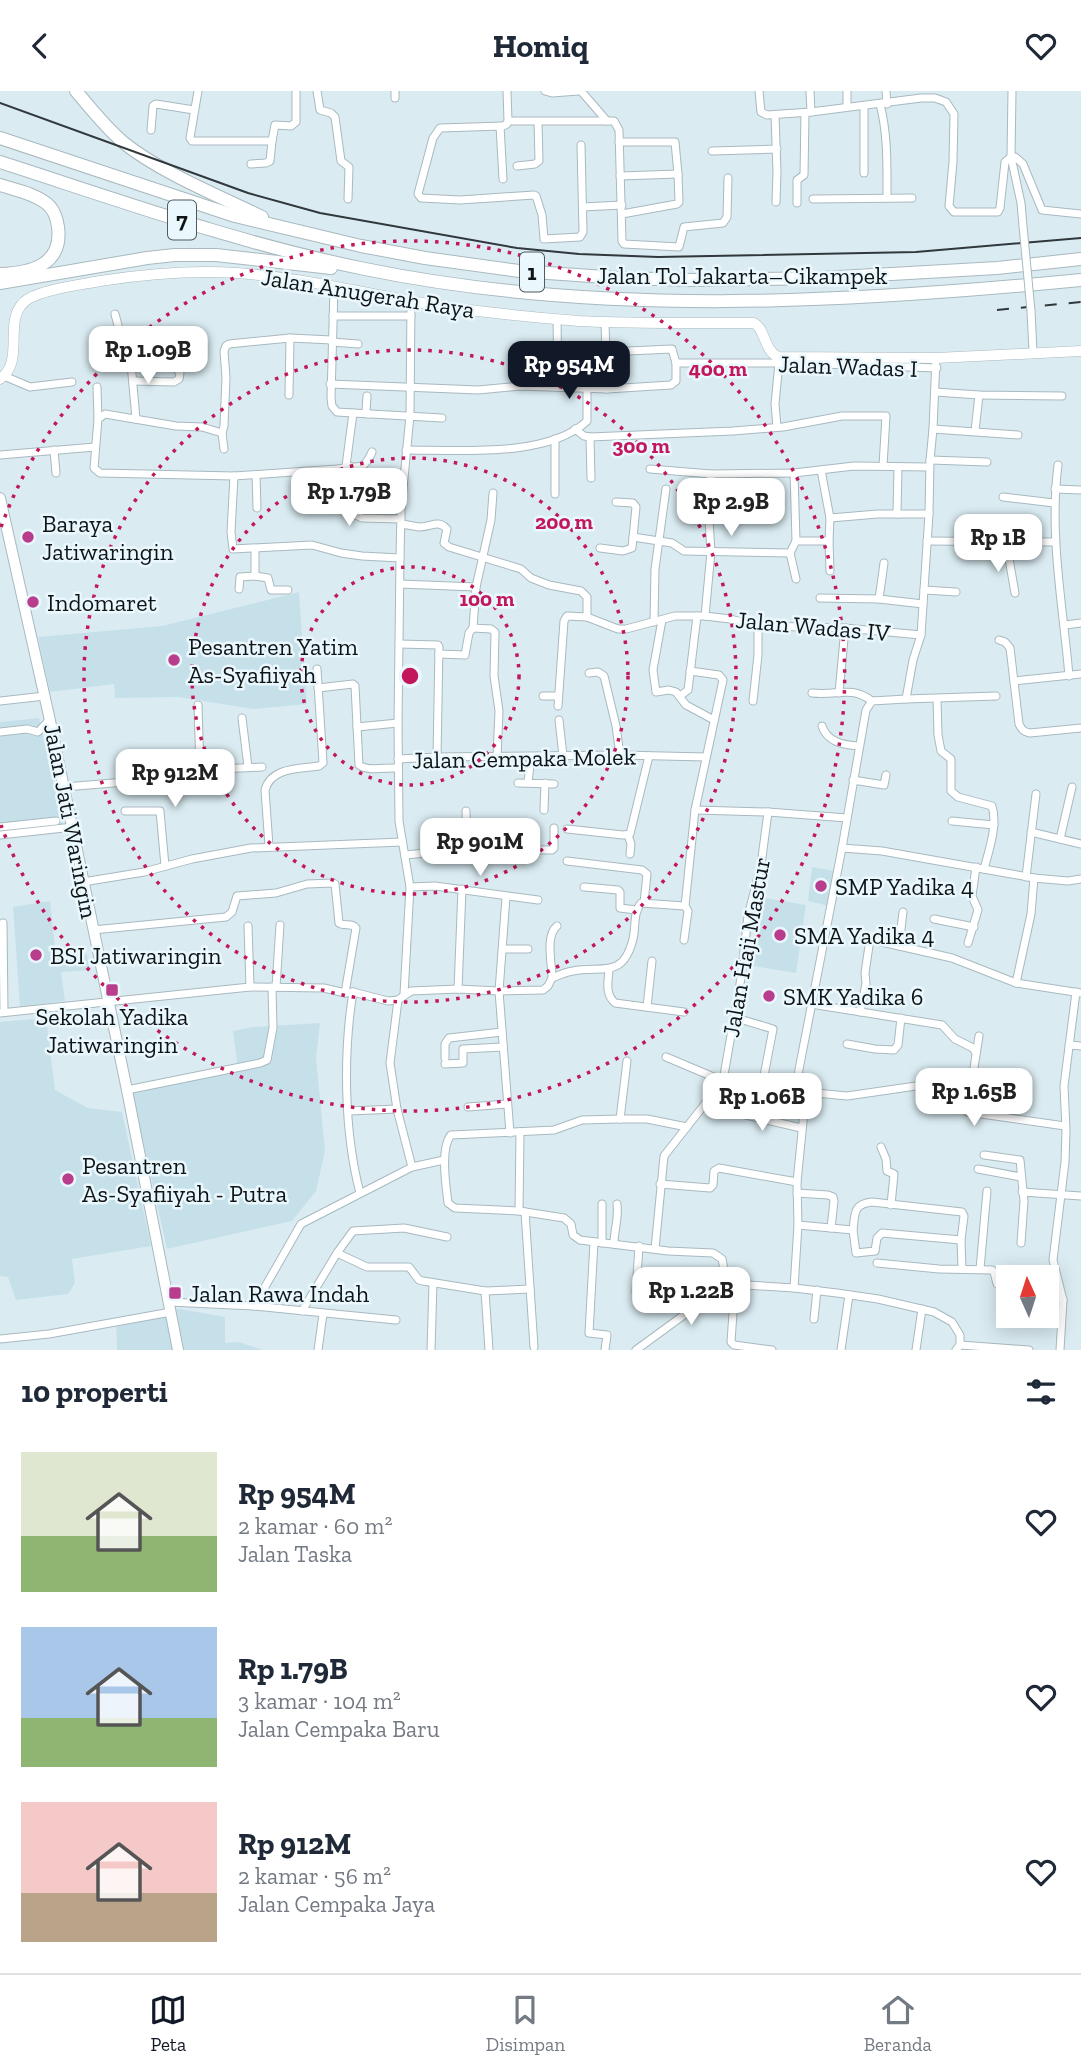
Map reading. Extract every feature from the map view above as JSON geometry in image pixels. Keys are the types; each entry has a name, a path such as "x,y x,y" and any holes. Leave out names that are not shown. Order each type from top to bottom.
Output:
{"highway":[{"path":"76,91 110,130 136,152 281,226"},
{"name":"Jalan Tol Jakarta–Cikampek","path":"0,138 235,216 360,246 519,271 691,280 821,278 997,268 1081,259"},
{"name":"Jalan Tol Jakarta–Cikampek","path":"0,162 231,237 366,269 517,291 618,300 820,298 998,288 1081,279"},
{"path":"0,185 49,204 58,225 58,246 51,258 42,266 1,282"},
{"path":"1,282 175,255 216,254 320,267 366,269"}],"main road":[{"name":"Jalan Jati Waringin","path":"0,498 50,719 178,1350"}],"street":[{"path":"198,91 190,138 192,141 272,141"},
{"path":"251,164 271,161 276,125 291,126 296,122 296,91"},
{"path":"317,91 320,110 335,117 341,159 349,166 348,199"},
{"path":"507,91 507,124 447,127 438,130 433,138 418,194 421,198 460,200 536,196 542,215 544,239 581,236 581,145"},
{"path":"545,91 579,91 607,121"},
{"path":"759,91 761,111 767,115 808,113 921,98 946,102 954,114 949,206 954,212 998,212 1005,162 1008,157 1015,157 1023,164 1042,210 1081,214"},
{"path":"797,203 797,180 804,175 810,91"},
{"path":"847,91 847,107"},
{"path":"886,91 883,104 887,198"},
{"path":"1012,91 1011,157 1021,203 1033,352"},
{"path":"151,130 153,106 156,104 194,110"},
{"path":"864,106 864,173"},
{"path":"775,115 776,202"},
{"path":"508,121 614,121 619,142 624,244 679,247 684,227 723,223 726,221 729,178"},
{"path":"517,166 539,161 538,122"},
{"path":"500,126 503,179"},
{"path":"619,142 674,142 678,174 677,204 622,214"},
{"path":"712,151 777,149"},
{"path":"620,176 678,174"},
{"path":"813,199 912,198"},
{"path":"583,207 622,205"},
{"name":"Jalan Anugerah Raya","path":"2,377 7,373 11,362 13,314 24,301 40,294 87,283 170,272 239,273 411,302 557,319 754,323 760,327 769,351 778,357 936,363 1033,352 1081,351"},
{"path":"334,287 330,384 333,408 342,413 442,418"},
{"path":"404,995 410,887 402,842 398,763 398,644 401,521 410,415 411,302"},
{"path":"115,314 120,333 128,339 136,419"},
{"path":"333,316 411,316"},
{"path":"557,319 558,387"},
{"path":"606,322 607,389"},
{"path":"289,395 290,338"},
{"path":"224,449 222,433 225,426 226,346 290,338 358,344"},
{"path":"330,384 409,389 478,390 520,386 607,389 671,385 676,381 676,363 674,351 671,349 606,352"},
{"name":"Jalan Wadas I","path":"676,363 936,363"},
{"path":"777,427 775,404 779,363"},
{"path":"906,699 921,635 936,363"},
{"path":"131,365 174,366 180,373 179,379 174,382 133,381"},
{"path":"2,377 30,387 72,382"},
{"path":"97,387 98,419 94,468 100,474 234,477 364,465 367,464 372,451"},
{"path":"587,387 587,421 581,434 590,478"},
{"path":"935,392 1062,396"},
{"path":"975,431 979,395"},
{"path":"368,396 368,414"},
{"path":"353,413 345,467 351,475 352,510 356,515 362,518 401,521 419,527 443,524 447,529 445,544 521,569 531,578 550,585 582,591 587,597 587,617 565,618 558,706"},
{"path":"98,419 105,414 176,426 202,427 222,433"},
{"path":"406,450 525,447 581,434 733,431 842,417 886,416 883,466"},
{"path":"933,429 1018,435"},
{"path":"555,439 555,494"},
{"path":"0,455 95,447"},
{"path":"54,450 56,473"},
{"path":"650,468 712,474 794,473 854,466 898,467 988,462"},
{"path":"1058,465 1054,503 1055,543 1069,676"},
{"path":"897,514 898,467"},
{"path":"821,470 830,518 830,571"},
{"path":"794,473 796,541 790,553 796,579"},
{"path":"680,696 688,690 711,552 709,520 712,474"},
{"path":"256,475 257,508"},
{"path":"234,477 231,547 255,549 312,545 341,553 400,558"},
{"path":"666,489 655,569 658,621 653,670 656,690 671,690 688,706 714,720"},
{"path":"1055,489 1081,490"},
{"path":"439,654 465,655 469,633 474,628 476,587 491,520 494,493"},
{"path":"1003,497 1054,503"},
{"path":"600,548 632,548 636,507 633,503 616,502"},
{"path":"830,518 929,514"},
{"path":"633,537 672,543 684,551 790,553"},
{"path":"796,541 830,541"},
{"path":"927,541 1055,543"},
{"path":"1006,542 1015,593"},
{"path":"255,549 255,576"},
{"path":"879,599 884,563"},
{"path":"239,589 240,577 255,576 268,577 271,590 288,590"},
{"path":"400,584 476,587"},
{"path":"924,590 956,592"},
{"path":"820,598 879,599 923,604"},
{"name":"Jalan Wadas IV","path":"587,617 618,629 675,617 701,616 758,626 845,628 921,635"},
{"path":"1065,625 1081,623"},
{"path":"753,701 758,626"},
{"path":"474,628 491,629 495,632 494,676 499,711 498,757"},
{"path":"839,693 845,628"},
{"path":"999,640 1010,648 1019,724 1024,732 1081,728"},
{"path":"398,644 438,645 437,757"},
{"path":"269,846 265,790 267,782 278,773 323,763 317,669"},
{"path":"684,940 695,810 723,680 721,676 690,671"},
{"path":"589,673 598,672 604,676 620,755"},
{"path":"1014,681 1081,674"},
{"path":"318,688 352,684 355,686 357,727 398,723"},
{"path":"813,693 834,695 856,692 872,701 996,696"},
{"path":"543,696 557,696"},
{"path":"0,701 45,697"},
{"path":"937,698 941,751 951,759 951,791 958,797 994,808 994,825 972,896 978,910 968,943"},
{"path":"795,1090 859,746 866,711 872,701"},
{"path":"198,705 200,769"},
{"path":"242,718 248,767"},
{"path":"0,732 27,729 38,732 50,719"},
{"path":"559,720 563,756"},
{"path":"822,726 830,739 859,746"},
{"name":"Jalan Cempaka Molek","path":"357,727 359,765 368,769 437,757 706,757"},
{"path":"628,835 634,824 649,756"},
{"path":"528,782 531,757"},
{"path":"64,787 150,780 200,769 262,767"},
{"path":"853,781 884,785 886,775"},
{"path":"517,783 554,784"},
{"path":"544,810 545,783"},
{"path":"1060,839 1072,787"},
{"path":"1016,983 1031,913 1031,832 1036,794"},
{"path":"695,810 847,818"},
{"path":"125,811 160,811 165,866"},
{"path":"466,811 467,849"},
{"name":"Jalan Haji Mastur","path":"723,1081 741,978 748,916 761,865 768,812"},
{"path":"0,827 56,821"},
{"path":"952,821 994,825"},
{"path":"0,835 72,827"},
{"path":"405,855 467,849 552,849 554,828"},
{"path":"567,829 628,835"},
{"path":"1031,832 1081,844"},
{"path":"628,835 631,842 630,854"},
{"path":"83,882 269,846 402,842"},
{"path":"842,848 882,851 1030,878 1068,881 1081,879"},
{"path":"568,862 642,870 647,874 645,903"},
{"path":"93,930 226,918 232,912 237,896 276,893 307,884 332,883 336,886 339,923 356,928 349,993 348,1039 351,1152 359,1193"},
{"path":"410,887 435,885 538,900"},
{"path":"584,887 618,890 620,908 636,910"},
{"path":"458,989 462,889"},
{"path":"506,897 499,991 510,1133"},
{"path":"552,978 574,970 609,970 618,965 627,955 632,943 639,904 685,906"},
{"path":"899,946 903,912"},
{"path":"934,919 974,927"},
{"path":"3,923 2,1012 250,987 324,988 388,1002 398,1000 411,991 543,990 552,978 551,940 552,931 557,926"},
{"path":"127,1090 267,1060 273,1028 280,925"},
{"path":"248,926 250,987"},
{"path":"860,1012 866,984 867,939 952,958 1016,983 1079,992 1064,1086 1065,1162 1053,1260 1063,1300 1060,1350"},
{"path":"503,949 528,949"},
{"path":"647,1007 652,961"},
{"path":"609,970 608,992 615,1003 684,1012"},
{"path":"398,1000 390,1063 397,1109 412,1167"},
{"path":"811,1004 942,1025 955,1039 973,1048 976,1053"},
{"path":"847,1044 894,1050 898,1045 901,1018"},
{"path":"743,1020 773,1029 762,1086"},
{"path":"502,1032 449,1038 444,1044 445,1061 463,1063 463,1049 503,1047"},
{"path":"979,1036 967,1112 1065,1126"},
{"path":"1069,1045 1081,1046"},
{"path":"666,1058 723,1081 806,1092 847,1096 916,1086"},
{"path":"620,1119 627,1061"},
{"path":"654,1249 664,1156 723,1081"},
{"path":"794,1288 798,1225 797,1182 806,1092"},
{"path":"468,1107 507,1104"},
{"path":"349,1111 397,1109"},
{"path":"729,1111 802,1128"},
{"path":"687,1128 647,1119 582,1120 554,1130 450,1135 444,1160 448,1202 452,1207 522,1211 564,1218 571,1224 576,1238 718,1255 722,1259 726,1280 733,1284 849,1294 922,1309 952,1322 960,1335 958,1347 1029,1350"},
{"path":"520,1132 522,1211 534,1347"},
{"path":"881,1147 887,1171 894,1174 891,1205"},
{"path":"984,1154 1019,1158 1024,1201 1021,1243"},
{"path":"254,1306 301,1224 412,1167 444,1160"},
{"path":"660,1184 710,1188 713,1185 714,1171 719,1168 797,1182"},
{"path":"978,1169 1021,1177"},
{"path":"980,1269 987,1191"},
{"path":"797,1192 833,1197 831,1228"},
{"path":"1022,1192 1081,1196"},
{"path":"961,1244 882,1233 877,1238 874,1251 856,1253 853,1230 856,1211 862,1203 872,1202 962,1212 962,1269"},
{"path":"614,1244 615,1227 619,1218 617,1204"},
{"path":"602,1205 589,1333 607,1335 606,1350"},
{"path":"798,1225 853,1230"},
{"path":"302,1311 351,1234 363,1230 404,1228 447,1237"},
{"path":"636,1292 639,1246"},
{"path":"337,1253 367,1267 405,1266 411,1268 419,1280 433,1283 485,1291 530,1289"},
{"path":"877,1263 939,1269 980,1269 993,1271 996,1281"},
{"path":"431,1350 433,1283"},
{"path":"733,1284 731,1342 734,1345 770,1350"},
{"path":"636,1350 688,1312 733,1284"},
{"path":"814,1319 817,1290"},
{"path":"485,1291 489,1350"},
{"path":"841,1350 849,1294"},
{"path":"1059,1299 1063,1300"},
{"path":"0,1339 49,1334 170,1307 254,1306 396,1320"},
{"path":"916,1350 922,1309"},
{"path":"318,1350 323,1314"}],"shaded area":[{"name":"Pesantren Yatim As-Syafiiyah","path":"299,592 307,704 253,709 178,697 115,698 114,684 50,692 38,637 162,626"},
{"path":"39,718 63,826 0,831 0,722"},
{"name":"SMP Yadika 4","path":"812,867 835,871 829,906 808,901"},
{"name":"SMA Yadika 4","path":"764,898 806,905 796,973 753,966"},
{"name":"BSI Jatiwaringin","path":"50,901 56,957 87,954 89,970 61,972 65,1001 20,1007 13,907"},
{"name":"Pesantren As-Syafiiyah - Putra","path":"46,1018 55,1090 88,1108 122,1112 151,1246 72,1259 75,1283 68,1294 16,1300 8,1277 0,1276 0,1022"},
{"path":"320,1023 316,1058 325,1151 316,1191 292,1221 167,1249 132,1092 238,1070 233,1031 252,1027"},
{"path":"174,1308 225,1317 225,1343 239,1342 263,1350 117,1350 116,1319"}],"tram line":[{"path":"0,103 248,193 320,213 517,248 658,257 916,252 1081,238"}],"railway":[{"path":"997,310 1081,302"}],"place":[{"name":"Baraya Jatiwaringin","path":"28,537"},
{"name":"Indomaret","path":"33,602"},
{"name":"Pesantren Yatim As-Syafiiyah","path":"174,660"},
{"name":"SMP Yadika 4","path":"821,886"},
{"name":"SMA Yadika 4","path":"780,935"},
{"name":"BSI Jatiwaringin","path":"36,955"},
{"name":"Sekolah Yadika Jatiwaringin","path":"112,990"},
{"name":"SMK Yadika 6","path":"769,996"},
{"name":"Pesantren As-Syafiiyah - Putra","path":"68,1179"},
{"name":"Jalan Rawa Indah","path":"175,1293"}]}
